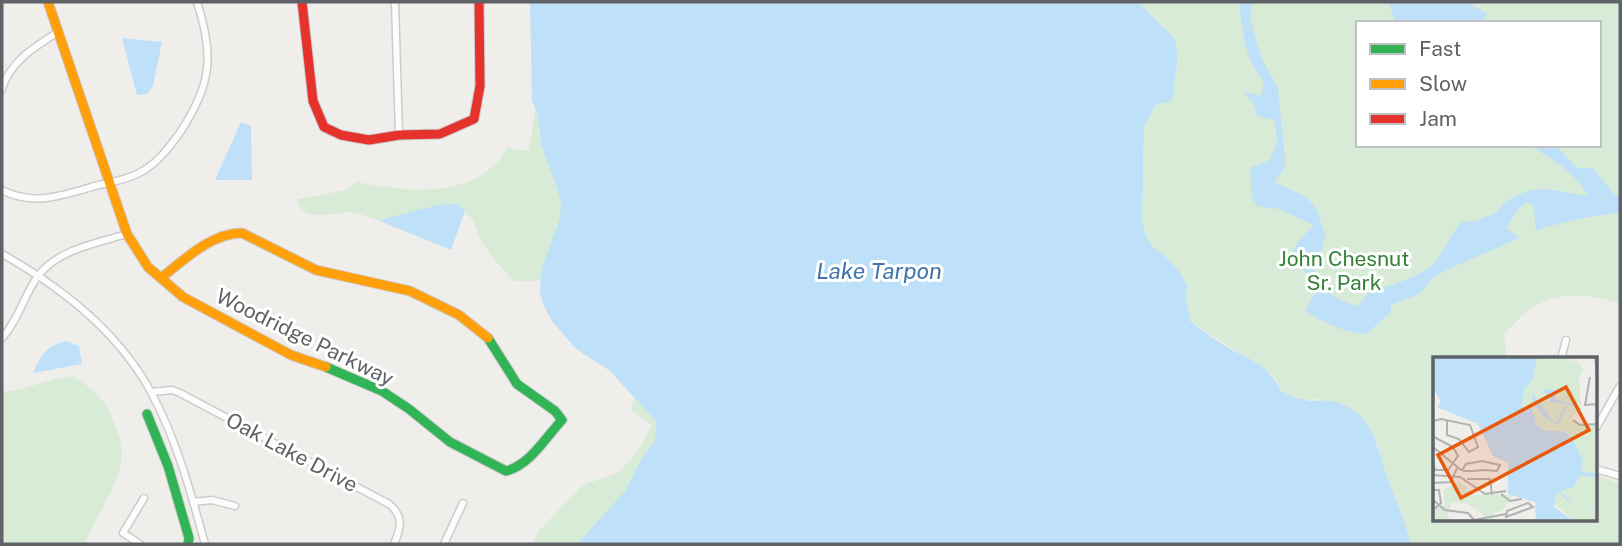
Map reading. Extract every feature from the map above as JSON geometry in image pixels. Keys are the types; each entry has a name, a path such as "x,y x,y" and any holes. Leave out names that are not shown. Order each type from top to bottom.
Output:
{"street":[{"name":"Woodridge Parkway","path":"48,2 127,234 148,267 160,278 183,297 291,355 336,370 382,391 450,442 498,468 513,471 562,420 555,411 517,384 495,348 477,328 449,309 410,291 316,270 233,231 218,237 160,278"},
{"path":"2,190 25,198 53,198 111,183 137,174 155,163 172,145 200,101 207,78 207,47 197,2"},
{"path":"302,2 313,101 324,127 359,139 440,134 474,118 480,86 479,2"},
{"path":"395,2 399,135"},
{"path":"2,89 24,54 58,32"},
{"path":"2,338 38,275 53,261 65,254 127,234"},
{"path":"2,254 38,275 77,304 106,333 151,392 180,461 205,544"},
{"path":"1562,357 1566,340"},
{"path":"1598,424 1620,386"},
{"name":"Oak Lake Drive","path":"151,392 172,390 180,393 389,504 397,510 400,518 399,533 394,544"},
{"path":"146,414 168,466 189,538 188,544"},
{"path":"1598,470 1620,476"},
{"path":"140,544 123,533 144,498"},
{"path":"193,502 212,500 235,506"},
{"path":"444,544 463,503"}],"green space":[{"name":"John Chesnut Sr. Park","path":"1138,2 1620,2 1620,303 1585,296 1556,298 1530,310 1504,335 1507,357 1433,357 1433,522 1598,522 1598,476 1620,484 1620,544 1411,544 1385,474 1377,442 1322,399 1303,400 1281,391 1274,376 1190,321 1186,298 1187,284 1167,258 1152,246 1146,236 1142,219 1144,127 1155,105 1172,101 1178,57 1165,28"},
{"path":"542,110 575,185 542,281 514,281 481,241 473,220 458,204 382,220 355,213 313,215 300,207 297,199 346,190 357,182 419,189 460,184 479,177 495,165 507,148 529,151 535,112"},
{"path":"599,358 677,407 600,544 534,544 539,531 583,485 617,473 631,460 652,425 631,410 635,394 620,382"},
{"path":"73,376 101,399 117,431 122,454 121,465 112,488 85,544 2,544 2,392"}],"water":[{"name":"Lake Tarpon","path":"530,2 1138,2 1175,39 1178,57 1172,101 1155,105 1144,127 1142,219 1146,236 1152,246 1179,271 1187,285 1190,321 1222,344 1264,368 1281,391 1296,398 1339,403 1351,409 1367,424 1411,544 577,544 626,490 643,456 655,441 656,421 609,370 576,349 552,321 543,304 540,293 541,270 560,219 561,200 541,144 538,115 532,101"},
{"path":"1225,2 1252,2 1250,19 1262,59 1278,88 1285,160 1284,169 1274,182 1307,197 1317,211 1325,233 1323,247 1313,267 1324,288 1335,297 1357,306 1371,290 1420,273 1433,264 1461,222 1476,221 1498,212 1506,202 1528,191 1545,189 1588,196 1570,173 1532,147 1557,147 1577,168 1593,168 1614,194 1620,197 1620,214 1579,219 1536,231 1533,205 1526,202 1515,213 1507,228 1519,238 1434,277 1420,294 1391,305 1391,312 1366,334 1342,329 1319,319 1305,311 1315,293 1307,272 1297,267 1291,255 1313,225 1279,209 1257,206 1252,197 1250,168 1270,160 1277,140 1275,120 1257,116 1254,105 1243,91 1261,96 1264,81 1248,54 1239,3"},
{"path":"1389,2 1473,2 1472,6 1487,13 1483,21 1394,21"},
{"path":"122,38 162,42 153,86 147,94 137,95"},
{"path":"241,122 251,126 252,180 215,180"},
{"path":"458,204 465,211 451,250 375,219 438,205"},
{"path":"67,341 79,346 82,364 33,373 45,352 54,345"}],"traffic: fast":[{"path":"326,367 382,391 450,442 506,471 530,457 562,420 555,411 517,384 488,338"},
{"path":"147,414 168,466 189,538 188,544"}],"traffic: slow":[{"path":"48,2 127,234 148,267 183,297 291,355 326,367"},
{"path":"161,278 209,242 242,233 316,270 410,291 459,315 488,338"}],"traffic: jam":[{"path":"302,2 313,101 324,127 341,135 369,140 399,135 440,134 474,119 480,86 479,2"}]}
